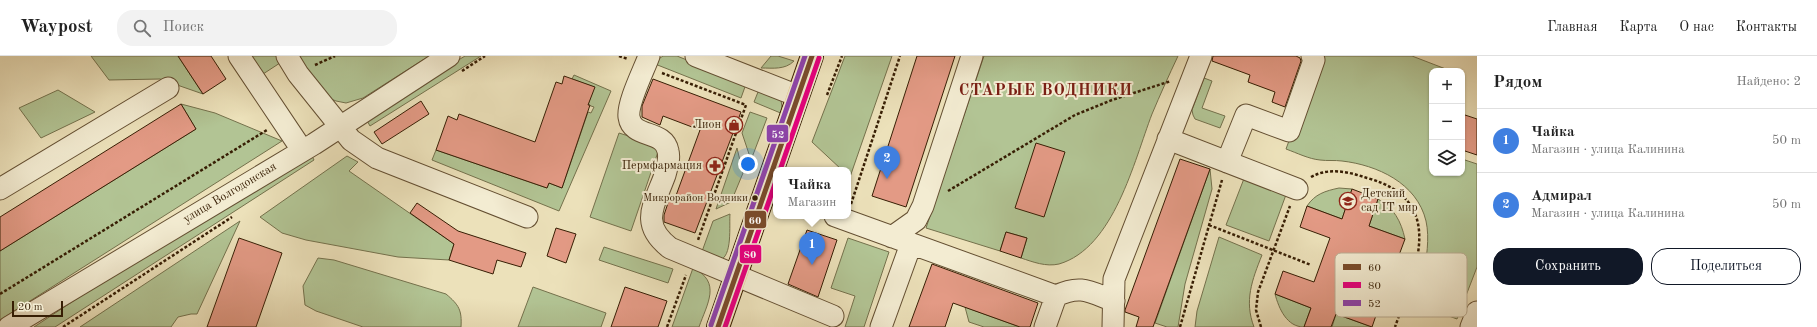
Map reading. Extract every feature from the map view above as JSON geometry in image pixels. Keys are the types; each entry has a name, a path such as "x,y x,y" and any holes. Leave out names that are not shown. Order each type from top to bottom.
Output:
{"main road":[{"path":"778,167 798,96 812,56"},
{"path":"718,327 736,277 771,193"}],"street":[{"path":"239,56 302,150"},
{"path":"287,56 298,74 339,126 356,144 377,158 527,217"},
{"name":"улица Волгодонская","path":"9,327 302,150 449,56"},
{"path":"696,56 798,96"},
{"path":"881,327 902,240 916,220 923,206 972,56"},
{"path":"1227,162 1246,115 1289,130 1314,60 1312,56"},
{"path":"647,61 630,106 630,119 636,129 663,140 667,146 669,155 668,165 652,211 652,228 657,236 670,248 736,277 833,316"},
{"path":"1113,327 1114,279 1197,65"},
{"path":"0,190 168,88"},
{"path":"1168,139 1297,189"},
{"path":"851,215 902,240 1056,296 1076,289 1114,301"},
{"path":"1045,327 1056,296"},
{"path":"1471,327 1477,312"}],"path":[{"path":"619,56 647,61 746,105 667,327"},
{"path":"827,95 842,56"},
{"path":"851,189 900,56"},
{"path":"923,206 1075,115 1197,65"},
{"path":"0,294 282,120"},
{"path":"1180,327 1227,162"},
{"path":"1261,327 1256,310 1258,292 1274,249 1297,189 1318,174 1341,172 1376,180 1391,186 1411,205 1419,225 1420,253"},
{"path":"62,327 236,215"},
{"path":"1209,225 1274,249 1311,265"},
{"path":"1395,327 1399,317"}],"green space":[{"path":"91,56 178,56 203,94 160,79 109,80"},
{"path":"246,56 280,56 283,61 260,76"},
{"path":"296,56 429,56 363,98 346,103 324,96"},
{"path":"465,56 481,56 370,126 365,117"},
{"path":"663,56 677,56 746,84 741,98 655,64 657,60"},
{"path":"771,56 778,56 794,61 783,67 761,68"},
{"path":"845,56 892,56 851,174 851,167 839,167 812,142"},
{"path":"984,56 1178,56 1152,114 1129,178 1108,222 1094,240 1078,255 1059,264 1044,264 1021,258 1027,238 1006,232 1000,251 926,228"},
{"path":"1320,56 1412,56 1443,68 1429,68 1429,176 1465,176 1465,160 1477,164 1477,267 1467,293 1467,253 1427,253 1428,242 1426,221 1414,196 1405,186 1394,178 1369,167 1355,163 1307,157 1286,149"},
{"path":"574,75 611,91 559,211 432,160 436,150 547,188 549,183 562,188 588,112 591,113 594,107 588,105 594,87 572,79"},
{"path":"1204,78 1212,81 1202,108 1225,116 1220,128 1195,119 1193,115 1192,110"},
{"path":"760,87 781,100 783,114 754,102"},
{"path":"58,90 95,112 41,138 19,108"},
{"path":"181,104 215,113 282,141 0,320 0,251 196,129"},
{"path":"750,112 767,118 751,160 742,133"},
{"path":"619,133 660,146 631,231 590,217"},
{"path":"737,148 743,173 731,202 716,209"},
{"path":"310,152 314,160 55,327 34,327 90,290"},
{"path":"347,156 358,162 349,171 454,244 449,260 398,257 306,240 282,233 260,217"},
{"path":"1210,169 1212,189 1185,284 1178,327 1167,327 1155,323"},
{"path":"1245,176 1287,192 1269,241 1226,225"},
{"path":"1339,188 1352,189 1342,219 1307,206 1313,199 1321,194 1329,190"},
{"path":"1378,199 1393,211 1399,221 1405,239 1369,226"},
{"path":"730,214 728,247 723,258 719,260 712,260 700,257 713,221"},
{"path":"240,221 197,314 178,317 171,327 80,327"},
{"path":"1219,237 1262,255 1250,291 1251,317 1254,327 1195,327 1197,311"},
{"path":"848,238 889,252 864,327 845,327 855,296 831,288"},
{"path":"604,247 673,269 668,283 599,260"},
{"path":"318,258 334,260 446,294 459,308 461,327 363,327 316,311 305,305 303,286"},
{"path":"693,268 702,274 710,287 706,310 699,327 672,327"},
{"path":"533,287 606,313 601,327 518,327"},
{"path":"1275,294 1311,308 1304,327 1288,321 1281,311"},
{"path":"965,307 1020,327 984,327 969,322"},
{"path":"1335,317 1344,317 1372,327 1332,327"}],"building":[{"path":"178,56 211,56 226,79 203,94"},
{"path":"917,56 955,56 906,207 872,196"},
{"path":"1213,56 1296,56 1300,58 1301,61 1285,107 1272,102 1275,92 1248,82 1250,75 1212,61"},
{"path":"564,76 595,87 562,188 549,183 547,188 436,150 448,116 457,120 459,114 535,142 556,82 562,84"},
{"path":"653,79 741,112 695,233 664,222 664,215 669,200 674,201 700,130 663,116 660,125 642,117 642,106"},
{"path":"421,101 429,114 382,144 374,132"},
{"path":"181,104 196,129 0,251 0,217"},
{"path":"1465,115 1477,119 1477,155 1465,151"},
{"path":"1036,143 1065,152 1044,217 1015,208"},
{"path":"1180,159 1210,169 1153,327 1136,327 1139,317 1125,312 1125,310"},
{"path":"1352,189 1378,199 1369,226 1405,239 1400,253 1335,253 1335,317 1331,327 1304,327 1311,308 1275,294 1283,271 1314,282 1330,238 1300,227 1307,206 1342,219"},
{"path":"417,203 458,231 526,253 521,267 497,260 493,274 449,260 454,244 410,213"},
{"path":"556,228 576,234 566,263 547,256"},
{"path":"807,230 837,240 818,297 788,284"},
{"path":"1006,232 1027,238 1021,258 1000,251"},
{"path":"239,238 282,253 256,327 207,327"},
{"path":"932,264 1038,303 1030,327 1020,327 953,303 945,327 909,327"},
{"path":"625,287 667,301 658,327 611,327"},
{"path":"1344,317 1375,317 1372,327"}],"transit line":[{"name":"52","path":"711,325 805,56"},
{"name":"60","path":"773,167 812,56"},
{"name":"80","path":"781,167 819,58"},
{"name":"60","path":"718,327 773,168"},
{"name":"80","path":"725,327 773,190"}],"place":[{"name":"Лион","path":"734,125"},
{"name":"Пермфармация","path":"715,166"},
{"name":"Адмирал","path":"887,179"},
{"name":"Микрорайон Водники","path":"755,198"},
{"name":"Детский сад IT мир","path":"1348,201"},
{"name":"Чайка","path":"812,265"}],"district":[{"name":"СТАРЫЕ ВОДНИКИ","path":"1046,91"}]}
